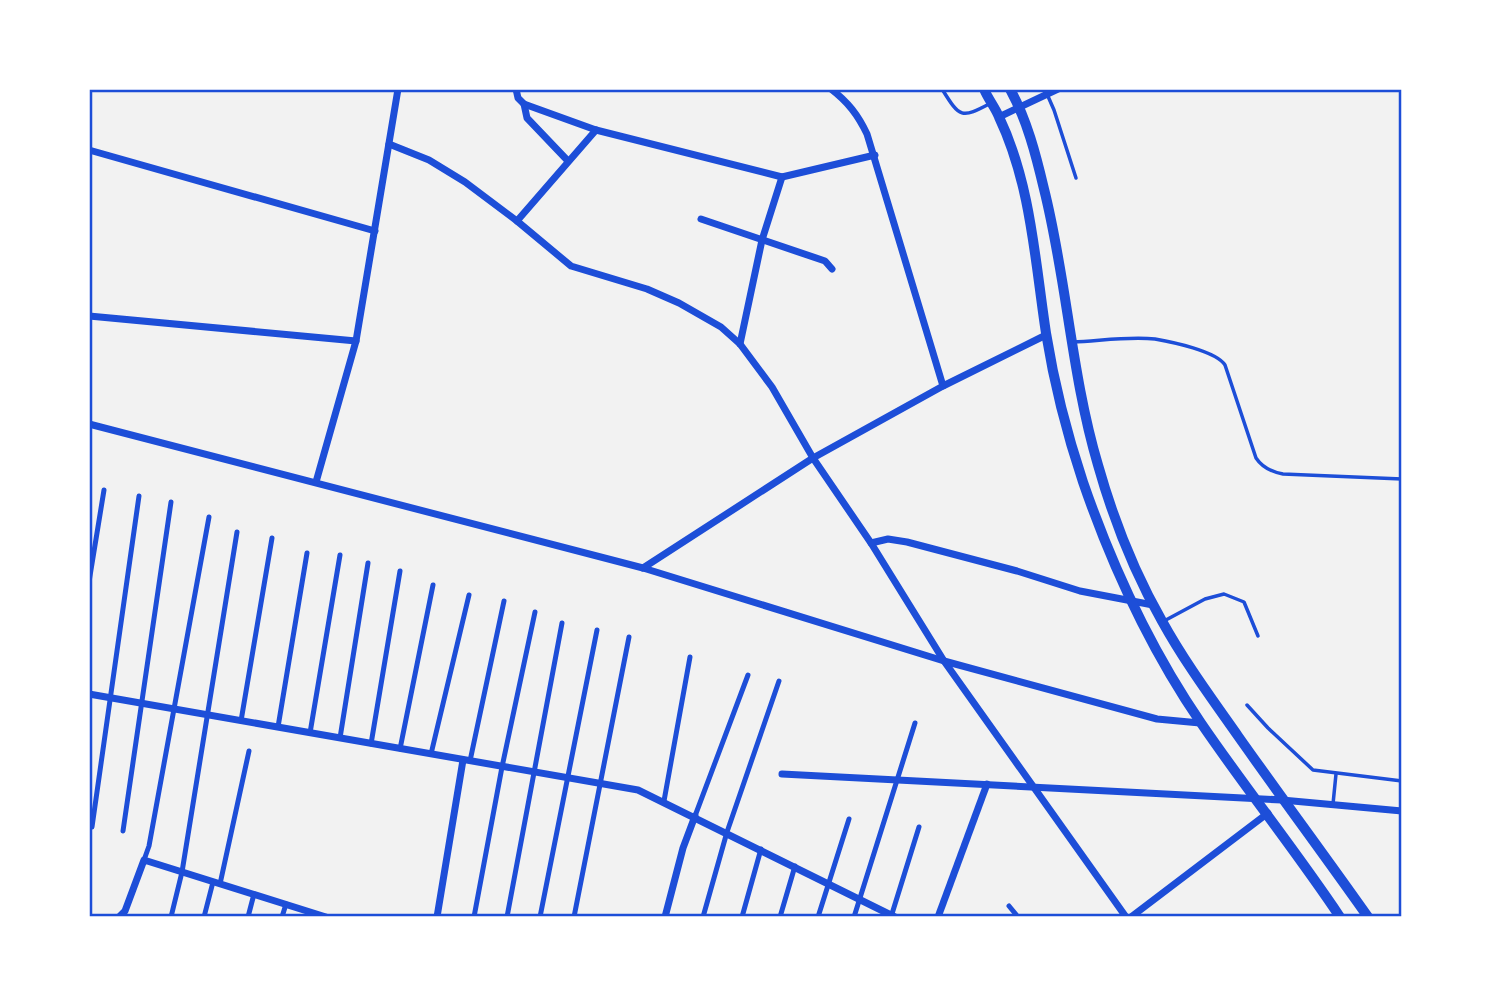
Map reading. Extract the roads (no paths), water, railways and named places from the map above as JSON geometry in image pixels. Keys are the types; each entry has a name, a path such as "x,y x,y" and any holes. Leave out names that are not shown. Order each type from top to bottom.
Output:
{"main road":[{"path":"984,89 999,117 1023,188 1039,273 1046,335 1083,482 1112,557 1146,631 1200,723 1268,813 1334,915"},
{"path":"1010,89 1032,143 1053,224 1083,409 1098,466 1121,534 1153,605 1189,666 1368,917"}],"street":[{"path":"316,482 356,341 398,89"},
{"path":"516,89 518,98 524,104 596,130 782,177 875,155"},
{"path":"831,89 847,101 859,116 875,155 943,387"},
{"path":"999,117 1058,89"},
{"path":"524,104 527,118 568,161"},
{"path":"517,221 596,130"},
{"path":"389,144 446,170 517,221 571,266 647,289 679,303 720,327 740,344 772,387 813,458 871,543 944,661 1030,785 1128,917 1268,813"},
{"path":"89,150 375,231"},
{"path":"740,344 762,240 782,177"},
{"path":"701,219 825,261 832,269"},
{"path":"89,316 356,341"},
{"path":"643,568 813,458 1046,335"},
{"path":"89,424 643,568 944,661 1157,719 1200,723"},
{"path":"89,582 104,491"},
{"path":"92,827 139,496"},
{"path":"124,831 171,502"},
{"path":"119,917 125,911 149,846 209,517"},
{"path":"171,917 181,872 237,532"},
{"path":"241,721 272,538"},
{"path":"871,543 888,539 907,542 1080,591 1153,605"},
{"path":"278,727 307,553"},
{"path":"310,733 340,555"},
{"path":"340,738 368,563"},
{"path":"371,744 400,571"},
{"path":"400,749 433,585"},
{"path":"431,754 469,595"},
{"path":"437,917 467,761 504,601"},
{"path":"474,917 535,612"},
{"path":"507,917 562,623"},
{"path":"540,917 597,630"},
{"path":"574,917 629,636"},
{"path":"664,801 691,657"},
{"path":"665,917 683,848 748,675"},
{"path":"703,917 727,832 779,681"},
{"path":"89,694 638,790 892,916 919,827"},
{"path":"854,917 915,723"},
{"path":"204,917 217,883 248,751"},
{"path":"782,774 1282,800 1402,811"},
{"path":"939,917 987,784"},
{"path":"818,917 849,819"},
{"path":"742,917 761,849"},
{"path":"144,860 321,916"},
{"path":"780,917 795,866"},
{"path":"248,917 254,894"},
{"path":"282,917 286,904"},
{"path":"1009,906 1018,917"}],"lane":[{"path":"942,89 962,114 969,115 991,103"},
{"path":"1047,94 1076,178"},
{"path":"1071,342 1154,339 1214,355 1225,365 1260,464 1283,474 1402,479"},
{"path":"1162,622 1205,599 1224,594 1244,602 1258,636"},
{"path":"1247,705 1313,770 1402,780"},
{"path":"1333,804 1336,774"}]}
